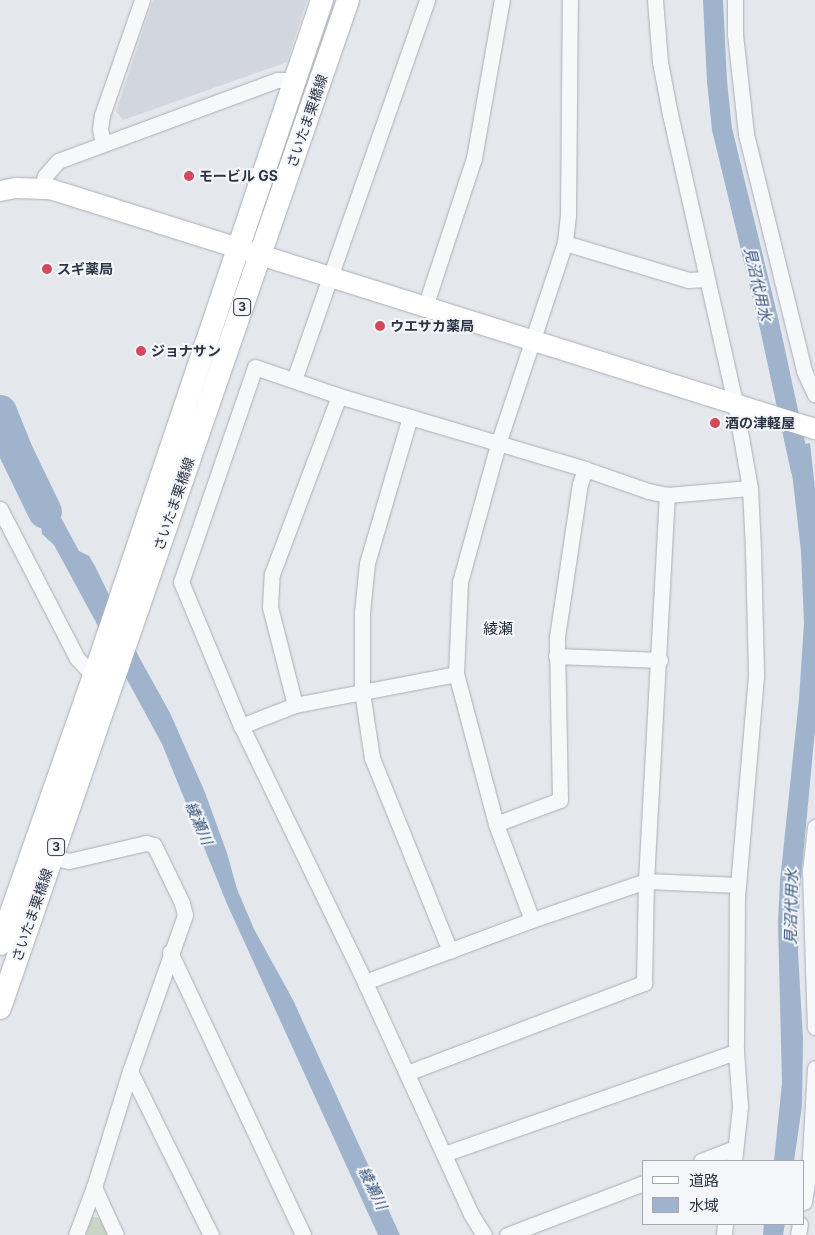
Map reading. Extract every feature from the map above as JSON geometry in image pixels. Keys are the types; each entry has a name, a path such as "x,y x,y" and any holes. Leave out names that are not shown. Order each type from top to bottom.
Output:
{"main road":[{"name":"さいたま栗橋線","path":"0,1008 52,857 122,587 322,0"},
{"name":"さいたま栗橋線","path":"0,944 100,675 136,614 348,0"}],"street":[{"path":"103,144 100,129 102,115 142,0"},
{"path":"294,380 427,0"},
{"path":"425,307 474,158 502,0"},
{"path":"532,920 496,824 456,674 460,582 498,444 534,341 565,243 568,216 570,0"},
{"path":"655,0 660,62 706,279 735,403 750,488 756,676 738,884 736,1052 740,1107 735,1155 707,1160"},
{"path":"735,0 736,34 746,134 804,370 815,395"},
{"path":"41,187 45,176 58,161 277,80 296,80"},
{"path":"0,191 41,187 735,403 812,429"},
{"path":"565,243 688,280 706,279"},
{"path":"484,1235 471,1214 365,982 241,726 181,582 255,367 339,396 585,469 648,491 667,495 750,488"},
{"path":"296,705 270,606 272,574 339,396"},
{"path":"410,417 367,563 362,612 362,692 372,758 450,951"},
{"path":"496,824 560,800 557,637 580,484 585,469"},
{"path":"407,1073 644,983 646,881 660,660 667,495"},
{"path":"0,509 6,536 77,658 100,675"},
{"path":"556,656 660,660"},
{"path":"241,726 296,705 456,674"},
{"path":"815,827 810,872 815,1027"},
{"path":"52,857 69,861 146,843 154,844 182,903 185,915 170,952 94,1187 76,1235"},
{"path":"365,982 532,920 646,881 738,884"},
{"path":"170,952 303,1235"},
{"path":"444,1154 736,1052"},
{"path":"805,1197 810,1172 815,1068"},
{"path":"130,1071 211,1235"},
{"path":"507,1235 642,1184"},
{"path":"94,1187 116,1235"}],"shaded area":[{"path":"153,0 307,0 287,62 123,120 116,111"}],"green space":[{"path":"92,1217 102,1218 110,1235 86,1235"}],"water":[{"path":"810,443 815,489 815,730 800,889 798,952 803,1039 802,1106 794,1160 774,1160 782,1083 778,923 780,881 799,699 804,623 801,551 789,447"},
{"path":"36,462 59,514 79,551 89,556 95,566 139,657 170,713 204,790 227,853 237,889 254,929 293,1000 400,1235 378,1235 227,904 162,744 54,545 42,534 40,516 21,474"},
{"path":"764,1225 785,1225 783,1235 763,1235"}],"waterway":[{"name":"見沼代用水","path":"713,0 717,81 722,129 769,323 801,471"},
{"name":"綾瀬川","path":"0,412 17,454 45,512"}],"place":[{"name":"モービル GS","path":"189,176"},
{"name":"スギ薬局","path":"47,269"},
{"name":"ウエサカ薬局","path":"380,326"},
{"name":"ジョナサン","path":"141,351"},
{"name":"酒の津軽屋","path":"715,423"}],"district":[{"name":"綾瀬","path":"498,629"}]}
